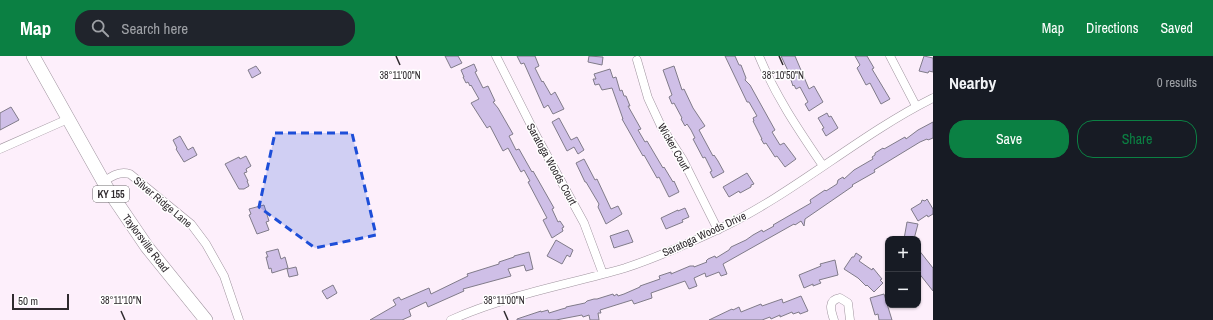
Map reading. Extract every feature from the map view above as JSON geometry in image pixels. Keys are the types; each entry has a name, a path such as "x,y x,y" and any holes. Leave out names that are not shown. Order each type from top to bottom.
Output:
{"main road":[{"name":"Taylorsville Road","path":"33,56 103,182 147,247 206,320"}],"street":[{"name":"Saratoga Woods Court","path":"496,56 538,139 584,223 603,274"},
{"path":"759,56 785,109 823,166"},
{"path":"890,56 916,106"},
{"name":"Wicker Court","path":"637,60 648,98 661,126 683,160 718,230"},
{"name":"Saratoga Woods Drive","path":"451,320 489,306 625,268 664,254 718,230 769,202 886,123 933,98"},
{"path":"0,149 68,118"},
{"name":"Silver Ridge Lane","path":"103,182 119,173 124,172 130,174 191,224 216,259 224,276 239,320"},
{"path":"834,320 831,311 831,304 840,298 848,303 850,320"}],"highlighted area":[{"path":"275,133 352,133 376,235 315,248 259,207"}],"building":[{"path":"445,56 458,56 462,63 451,68"},
{"path":"517,56 535,56 539,66 535,68 542,82 543,81 551,95 555,92 564,109 553,114 548,105 544,108 524,63 521,64"},
{"path":"589,56 603,57 602,65 588,62"},
{"path":"725,56 735,56 739,65 741,65 746,78 745,80 750,85 775,130 772,132 780,145 784,143 796,159 785,167 761,139 753,121 753,118 757,116 749,102 747,102"},
{"path":"781,56 795,56 809,89 814,86 823,102 809,111 805,104 808,102 800,87 796,89 794,85 793,86 792,79"},
{"path":"855,56 867,56 874,68 872,69 890,99 881,104 870,83 866,85 857,68 860,65"},
{"path":"924,56 933,58 933,72 929,71 928,73 919,71"},
{"path":"474,64 477,71 475,72 483,88 488,86 495,101 493,102 513,134 509,136 516,150 519,149 532,172 533,171 554,208 552,209 558,222 560,221 564,227 562,228 563,231 552,238 543,220 547,218 528,182 530,181 524,170 521,172 508,148 503,151 490,126 487,128 471,103 479,99 471,85 470,86 468,82 466,83 461,70"},
{"path":"256,66 261,73 252,78 248,70"},
{"path":"674,66 682,90 684,89 693,108 705,126 699,130 713,156 714,155 724,172 713,178 710,172 712,171 693,139 695,138 691,130 687,124 685,126 674,103 672,104 669,97 672,95 663,70"},
{"path":"610,69 613,78 616,77 620,91 622,90 624,96 626,96 630,106 628,106 641,129 638,130 645,142 647,141 663,168 664,167 673,182 674,181 679,192 669,197 659,177 657,178 622,119 612,88 602,90 599,84 595,85 593,79 596,79 594,74"},
{"path":"11,107 19,120 0,130 0,113"},
{"path":"827,113 829,117 831,116 838,128 826,136 822,129 824,128 818,118"},
{"path":"559,118 571,140 577,137 584,150 578,154 574,147 567,151 552,122"},
{"path":"933,122 933,138 920,142 874,170 875,172 852,185 853,186 805,219 804,226 801,221 795,225 794,224 723,264 727,274 721,276 719,272 706,277 705,273 694,278 697,286 689,289 685,281 651,293 652,298 634,304 632,300 600,310 601,313 598,313 599,320 590,320 589,315 583,317 582,315 556,320 517,320 541,311 548,310 549,313 613,294 614,296 617,294 618,296 660,279 659,276 671,272 671,274 690,266 694,267 707,262 706,261 708,259 715,256 716,258 729,250 731,247 762,230 763,232 774,226 773,225 811,203 810,200 837,184 838,180 843,177 844,179 854,170 873,159 872,157 875,153 905,137 906,139 918,130"},
{"path":"180,136 188,150 193,147 197,155 184,162 176,149 177,148 173,140"},
{"path":"246,156 251,166 246,169 247,172 244,173 249,186 244,189 239,189 225,164 239,157 240,159"},
{"path":"584,159 595,180 597,179 611,209 618,206 622,214 606,224 598,207 599,204 585,182 576,163"},
{"path":"747,173 754,184 740,193 739,191 729,197 723,187"},
{"path":"927,199 933,209 933,214 928,217 927,215 918,221 911,209 921,203 922,200 925,201"},
{"path":"264,205 269,221 266,222 269,230 257,234 249,215 251,214 249,209"},
{"path":"685,208 689,217 682,220 683,222 666,229 661,218"},
{"path":"907,222 918,224 915,236 905,236"},
{"path":"628,230 633,242 614,248 610,236"},
{"path":"556,240 573,250 570,257 567,255 562,264 547,256"},
{"path":"278,249 281,259 285,257 288,268 272,273 271,268 269,269 266,252"},
{"path":"529,252 533,269 526,271 524,265 508,269 511,276 463,289 464,291 428,307 426,302 409,310 411,316 402,320 370,320 396,305 393,300 399,297 401,300 429,288 431,294 468,276 467,274 499,264 499,262 514,256"},
{"path":"856,253 862,257 859,261 872,270 873,268 882,279 880,280 883,283 874,292 858,278 844,269"},
{"path":"921,253 933,268 933,291 921,276"},
{"path":"835,260 838,275 819,280 821,283 813,286 813,284 804,288 799,275 821,266 820,264"},
{"path":"296,267 298,275 289,277 287,269"},
{"path":"333,285 337,293 327,299 322,291"},
{"path":"884,294 885,308 888,308 892,320 879,320 878,314 875,315 870,298"},
{"path":"801,296 808,311 800,314 799,312 793,314 792,312 780,317 780,315 771,319 770,317 762,320 709,320 739,307 741,312 761,304 762,306 782,299 783,303"}]}
